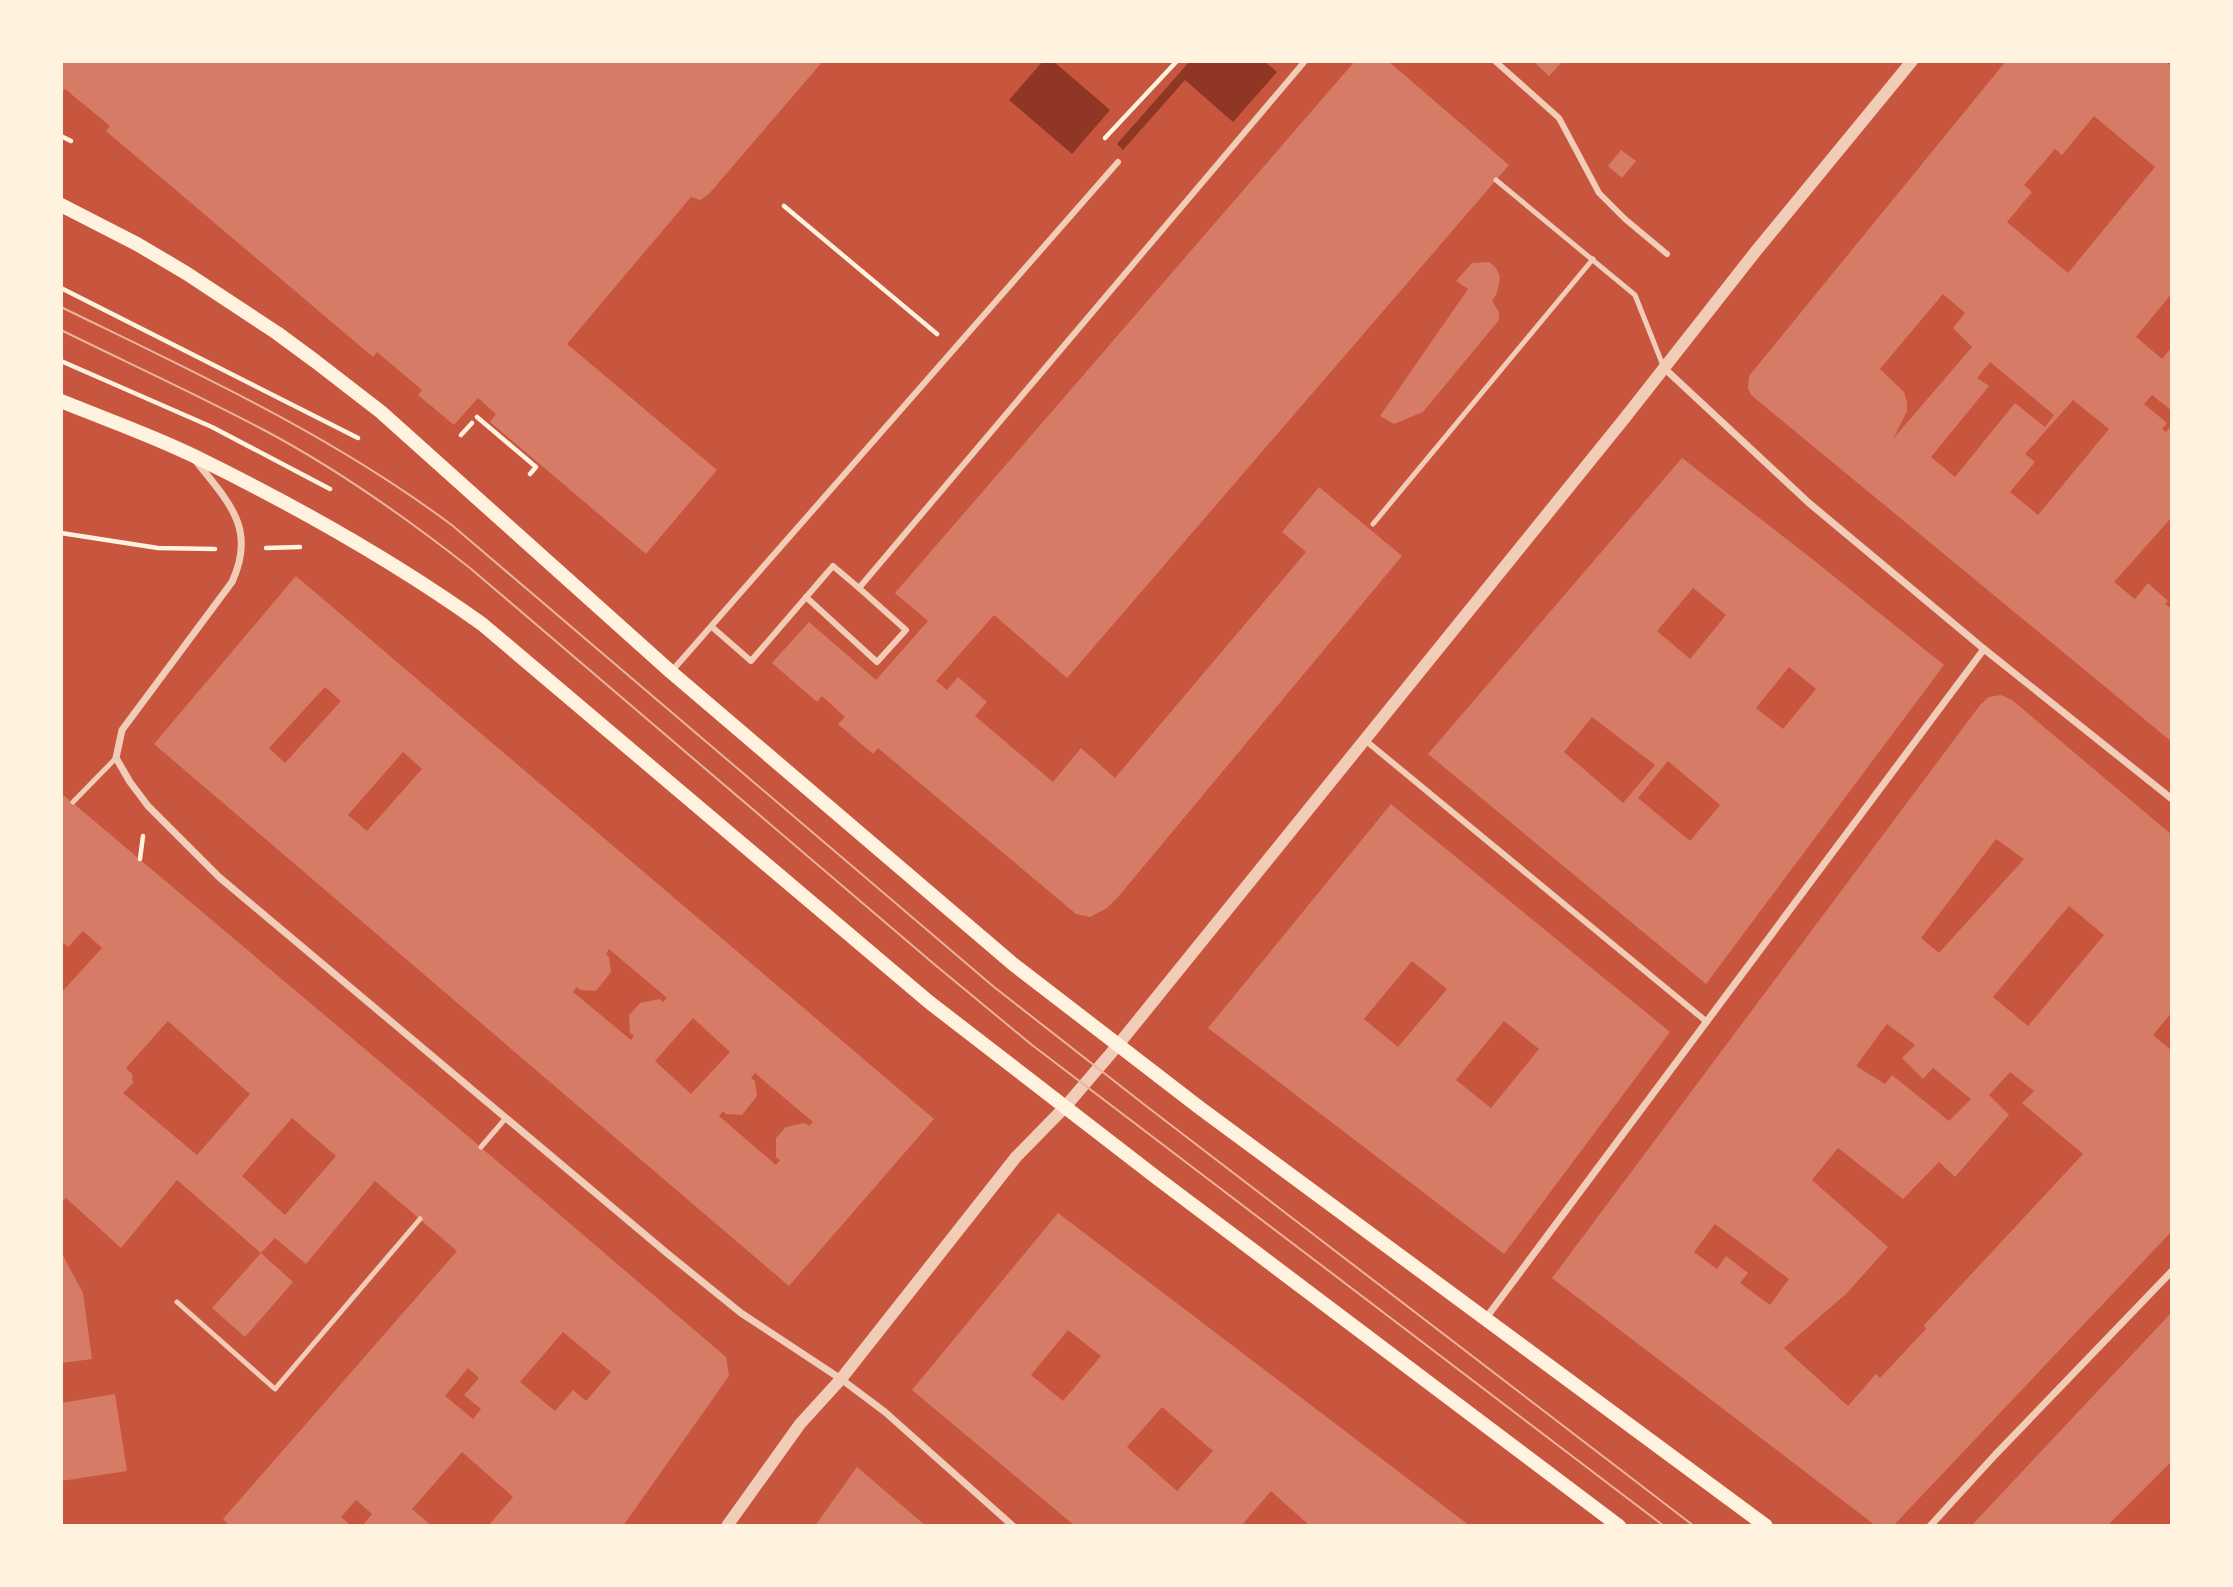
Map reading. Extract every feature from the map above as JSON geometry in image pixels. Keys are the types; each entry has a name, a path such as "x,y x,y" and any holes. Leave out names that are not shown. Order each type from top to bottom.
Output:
{"main road":[{"path":"61,205 186,273 316,361 381,412 671,672 1013,964 1211,1116 1766,1526"},
{"path":"61,401 191,455 314,517 441,594 482,624 929,1002 1157,1178 1619,1526"}],"street":[{"path":"859,587 1305,61"},
{"path":"1495,61 1559,118 1599,193 1667,254"},
{"path":"727,1526 800,1424 841,1379 1009,1166 1065,1107 1118,1045 1912,61"},
{"path":"671,672 1118,162"},
{"path":"1664,368 1810,503 1984,649 2172,799"},
{"path":"191,455 232,506 239,524 243,549 232,582 122,730 116,758 148,806 219,877 505,1119 741,1313 841,1379 885,1412 1013,1526"},
{"path":"712,627 751,661 833,565 906,630 877,662 806,597"},
{"path":"892,646 900,653"},
{"path":"1486,1318 1984,649"},
{"path":"1365,740 1707,1021"},
{"path":"1930,1526 2172,1270"}],"lane":[{"path":"1496,180 1635,295 1664,368"},
{"path":"1373,524 1593,259"},
{"path":"73,802 116,758"},
{"path":"481,1147 505,1119"},
{"path":"177,1302 275,1389 420,1219"}],"path":[{"path":"1118,162 1098,146 1177,61"},
{"path":"61,136 71,141"},
{"path":"785,206 954,349"},
{"path":"61,288 358,438"},
{"path":"477,417 536,467 530,474"},
{"path":"461,435 472,423"},
{"path":"61,533 158,548 223,549"}],"shaded area":[{"path":"1043,61 1053,61 1110,110 1072,154 1009,100"},
{"path":"1190,61 1264,61 1277,72 1233,122 1185,80 1123,150 1117,144"}],"building":[{"path":"61,61 823,61 708,195 700,200 691,197 567,344 717,470 646,554 490,422 496,414 478,398 454,425 418,395 422,390 377,352 373,357 106,131 110,126 65,89 61,94"},
{"path":"1355,61 1388,61 1509,165 1067,678 994,615 936,681 947,690 958,677 987,702 975,716 1053,782 1081,748 1115,778 1306,552 1282,532 1319,487 1402,556 1118,897 1107,908 1090,917 1076,914 878,748 873,754 838,724 845,717 822,696 817,702 772,663 809,622 876,680 928,621 895,593"},
{"path":"1533,61 1563,61 1549,76"},
{"path":"2006,61 2165,61 2172,67 2172,293 2136,337 2162,359 2172,347 2172,411 2152,395 2144,404 2167,423 2162,429 2166,432 2172,425 2172,517 2114,582 2135,599 2148,583 2168,601 2165,604 2172,609 2172,742 1751,395 1748,388 1749,376","holes":["2094,116 2155,167 2068,273 2007,222 2032,192 2024,185 2055,149 2062,155","1943,294 1965,313 1953,328 1972,347 1893,439 1907,411 1907,402 1904,392 1880,369","1990,362 2054,415 2045,427 2015,403 1955,477 1931,457 1989,386 1977,378","2073,400 2109,429 2038,515 2010,492 2035,462 2025,454"]},
{"path":"1621,150 1636,161 1622,178 1608,166"},
{"path":"1489,262 1500,277 1497,293 1492,301 1499,312 1499,320 1423,412 1394,424 1380,416 1468,289 1456,281 1472,263"},
{"path":"1682,458 1944,665 1706,984 1428,754","holes":["1693,588 1726,615 1690,659 1657,631","1789,667 1816,689 1783,729 1756,708","1592,717 1655,765 1623,803 1564,752","1668,761 1720,805 1690,841 1638,798"]},
{"path":"296,576 934,1119 789,1286 154,744","holes":["325,687 341,701 285,763 269,748","403,752 422,769 367,831 348,815","609,949 667,998 663,1002 660,999 640,1003 629,1015 630,1033 634,1036 631,1040 573,992 577,987 580,990 596,991 611,972 606,954","693,1018 730,1052 691,1094 655,1061","755,1073 813,1122 809,1126 805,1123 786,1127 776,1138 776,1157 780,1160 776,1165 719,1116 723,1111 726,1114 742,1115 757,1096 755,1081 751,1078"]},
{"path":"2001,695 2012,700 2172,835 2172,1012 2153,1035 2172,1051 2172,1231 1893,1526 1876,1526 1552,1278 1980,705 1989,697","holes":["1996,839 2024,859 1939,953 1921,938","2069,906 2104,935 2028,1026 1993,997","1887,1024 1915,1045 1902,1058 1923,1079 1933,1068 1971,1099 1949,1121 1892,1075 1885,1084 1856,1066","2010,1072 2034,1091 2022,1103 2083,1154 1924,1325 1926,1329 1880,1378 1876,1374 1848,1406 1784,1348 1847,1293 1888,1247 1812,1180 1838,1148 1903,1199 1939,1162 1955,1177 2009,1115 1989,1095","1715,1224 1789,1279 1770,1305 1740,1283 1748,1273 1726,1256 1717,1269 1694,1252"]},
{"path":"61,793 726,1357 729,1376 623,1526 488,1526 513,1497 462,1452 412,1509 432,1526 362,1526 372,1514 356,1500 341,1517 351,1526 230,1526 223,1519 457,1251 375,1181 306,1264 275,1238 261,1253 177,1180 121,1248 66,1198 61,1202 61,993 102,948 83,931 68,947 61,941","holes":["168,1021 250,1094 197,1155 123,1093 133,1083 132,1074 126,1068","292,1118 336,1156 285,1215 242,1176","563,1332 611,1372 586,1401 573,1390 555,1411 520,1382","468,1368 479,1378 464,1395 481,1409 473,1419 445,1396"]},
{"path":"1391,804 1670,1032 1504,1254 1208,1028","holes":["1412,961 1447,989 1398,1047 1364,1019","1504,1021 1539,1049 1491,1108 1456,1080"]},
{"path":"1058,1213 1470,1526 1310,1526 1271,1491 1241,1526 1075,1526 912,1390","holes":["1068,1330 1101,1356 1063,1401 1031,1375","1162,1407 1213,1451 1177,1491 1127,1447"]},
{"path":"61,1252 83,1293 92,1359 61,1363"},
{"path":"261,1253 293,1282 245,1337 212,1308"},
{"path":"2172,1312 2172,1461 2110,1523 2113,1526 1971,1526"},
{"path":"115,1394 127,1471 61,1481 61,1403"},
{"path":"857,1467 926,1526 815,1526"}],"tram line":[{"path":"61,307 212,381 311,434 407,493 453,526 994,987 1694,1526"},
{"path":"61,330 212,403 289,444 343,476 420,530 470,568 1032,1045 1664,1526"}]}
